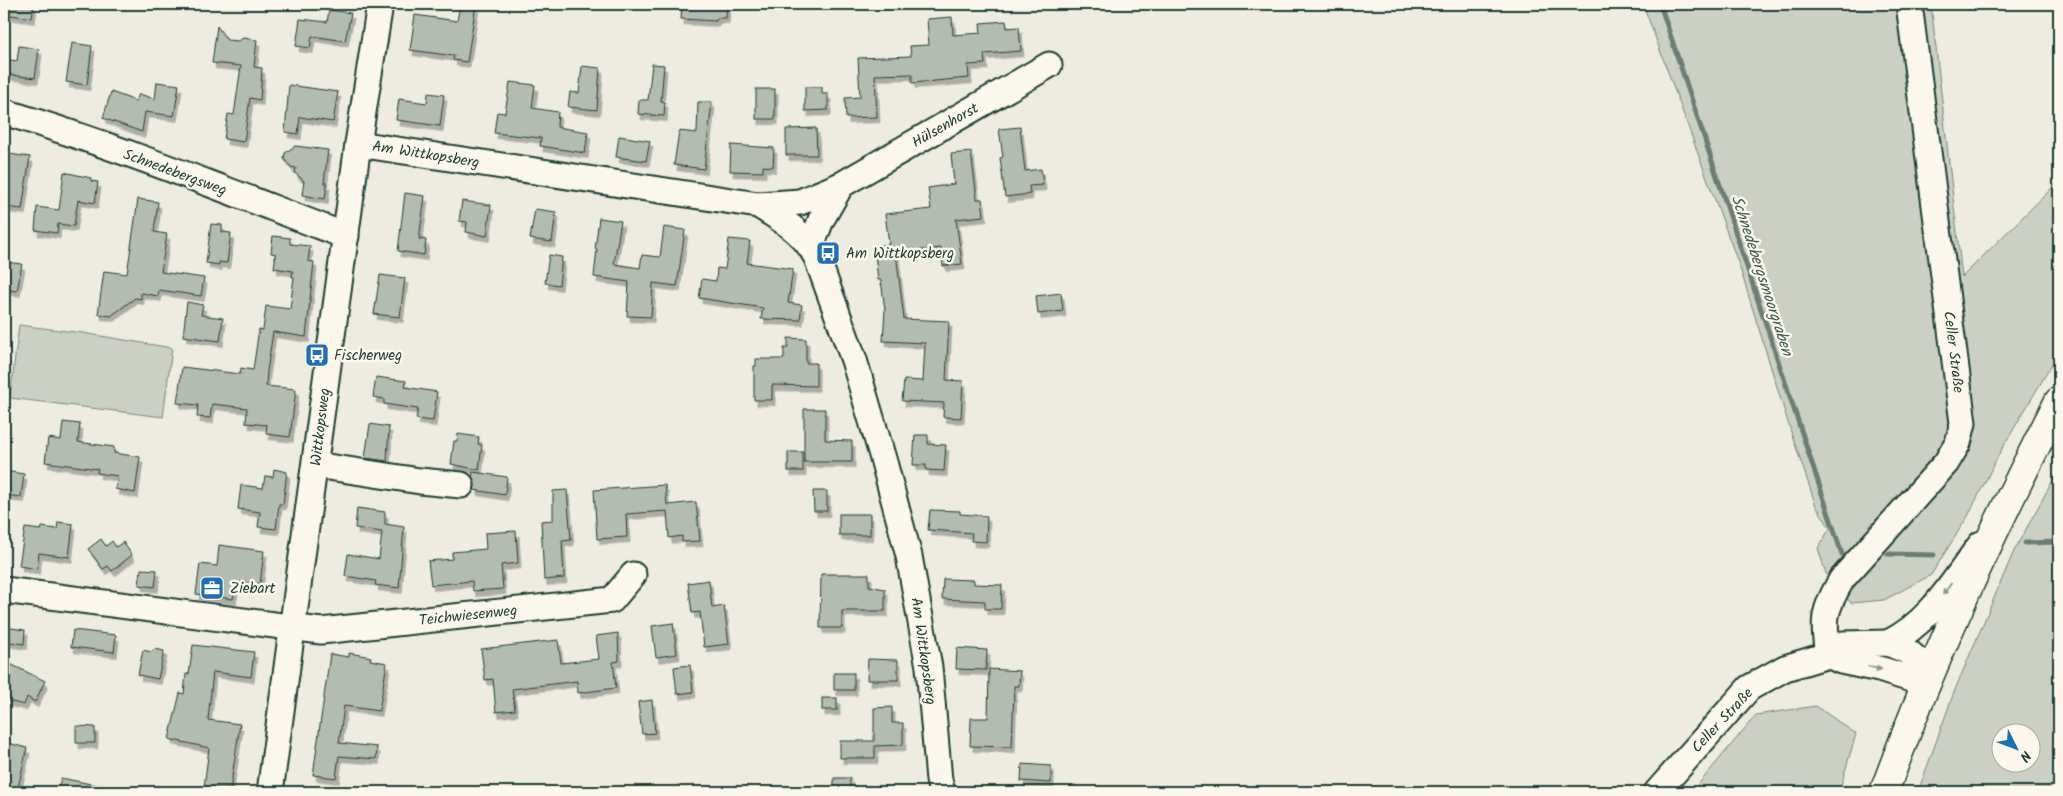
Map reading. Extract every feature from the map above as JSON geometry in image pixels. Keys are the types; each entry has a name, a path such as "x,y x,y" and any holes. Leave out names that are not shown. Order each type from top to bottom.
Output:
{"main road":[{"path":"1884,792 1927,684 1997,522 2059,401"}],"street":[{"name":"Wittkopsweg","path":"270,792 358,144 380,4"},
{"name":"Celler Straße","path":"1828,655 1824,622 1829,600 1842,579 1946,463 1958,443 1963,422 1909,4"},
{"name":"Hülsenhorst","path":"758,205 800,202 841,186 1049,65"},
{"name":"Schnedebergsweg","path":"4,112 48,125 173,170 346,236"},
{"name":"Am Wittkopsberg","path":"358,144 758,205 791,225 811,246 854,360 909,556 929,667 939,780 942,792"},
{"name":"Hülsenhorst","path":"811,246 821,220 841,186"},
{"path":"315,464 420,481 461,485"},
{"name":"Celler Straße","path":"1888,643 1908,632 1926,616 1997,522"},
{"name":"Teichwiesenweg","path":"293,626 321,631 612,600 633,575"},
{"path":"4,590 293,626"},
{"name":"Celler Straße","path":"1657,792 1749,688 1786,668 1828,655 1843,644 1888,643 1907,651 1920,662 1927,684"},
{"path":"1828,655 1841,661 1879,669 1927,684"}],"shaded area":[{"path":"1643,4 1931,4 1962,277 2059,181 2059,352 1999,454 1968,516 1931,575 1884,600 1851,603 1826,574 1818,548 1830,528 1816,506 1739,265"},
{"path":"19,325 83,333 172,348 163,417 10,398"},
{"path":"2059,469 2059,792 1918,792 1954,692 2014,551"},
{"path":"1816,706 1856,734 1839,792 1692,792 1756,715"}],"building":[{"path":"4,4 34,4 32,18 4,14"},
{"path":"460,4 476,4 467,62 453,60 454,56 410,50 415,15 457,21"},
{"path":"682,4 727,4 726,18 717,18 716,21 681,19"},
{"path":"329,10 351,13 345,41 312,36 310,48 296,46 300,19 327,22"},
{"path":"952,17 953,35 981,33 980,23 1006,21 1007,28 1019,27 1021,51 984,54 985,64 968,65 969,78 912,83 912,74 875,75 877,117 846,118 845,98 860,97 858,58 911,56 910,46 929,45 927,19"},
{"path":"217,26 227,40 239,41 243,38 257,40 254,67 262,68 260,100 250,98 244,142 224,139 228,114 234,115 241,66 212,63"},
{"path":"72,43 92,46 87,85 66,82"},
{"path":"19,46 39,49 35,78 4,74 4,59 17,61"},
{"path":"652,64 664,65 661,101 665,102 664,116 638,114 639,100 648,100"},
{"path":"582,66 600,68 597,110 568,107 570,92 579,93"},
{"path":"157,82 179,85 174,116 145,112 142,132 103,118 111,92 136,101 139,94 155,99"},
{"path":"510,82 535,85 532,108 558,112 557,127 588,132 585,153 540,146 541,138 494,133 497,112 505,113"},
{"path":"289,85 338,92 333,122 300,117 298,134 285,132"},
{"path":"805,87 822,87 822,94 828,94 828,110 805,111"},
{"path":"756,89 775,89 775,119 756,119"},
{"path":"428,93 444,95 440,126 396,120 399,99 427,103"},
{"path":"698,102 712,102 704,169 674,165 679,131 697,133"},
{"path":"1020,127 1025,171 1041,169 1043,185 1029,186 1030,194 1005,197 1000,158 1003,157 999,129"},
{"path":"816,128 817,155 786,155 786,129"},
{"path":"619,136 650,141 646,161 616,157"},
{"path":"731,145 774,148 773,167 763,166 763,172 730,171"},
{"path":"295,146 328,150 324,183 327,183 325,199 302,195 304,181 295,173 296,168 291,167 284,159 285,153"},
{"path":"971,152 977,199 982,199 984,216 956,219 962,264 943,266 941,248 896,253 904,319 949,321 946,380 963,381 961,418 943,417 944,403 902,401 904,380 923,381 925,343 883,341 885,310 881,280 878,280 874,246 889,244 885,214 931,209 928,188 954,184 951,154"},
{"path":"9,154 30,157 22,209 4,207"},
{"path":"64,172 91,178 91,181 98,182 95,203 78,200 74,226 58,224 57,233 35,230 37,207 59,210"},
{"path":"405,193 425,196 419,239 426,240 424,255 398,251"},
{"path":"138,199 158,202 154,232 167,234 161,272 204,278 201,296 159,290 158,296 141,293 141,299 135,298 111,316 98,314 104,271 127,274"},
{"path":"462,201 491,205 487,236 466,232 467,222 459,221"},
{"path":"535,209 556,212 552,242 530,239"},
{"path":"599,218 621,221 614,264 640,268 642,255 660,257 664,227 685,230 677,286 653,283 651,317 627,316 629,282 594,277"},
{"path":"211,224 222,225 222,232 231,233 227,263 219,262 219,265 206,263"},
{"path":"273,236 290,238 290,244 310,246 308,261 314,262 306,337 273,332 267,371 266,386 296,389 290,437 266,434 267,425 246,423 247,408 212,404 210,418 197,417 198,405 177,403 182,367 240,374 241,368 253,370 259,329 263,330 266,306 290,309 293,271 274,268 276,254 271,253"},
{"path":"729,239 750,241 747,263 793,269 788,303 802,305 800,320 761,319 763,308 699,298 702,279 716,281 717,268 725,269"},
{"path":"549,255 562,257 559,285 545,283"},
{"path":"4,262 22,264 17,291 4,289"},
{"path":"380,275 405,278 400,317 374,314"},
{"path":"1061,293 1063,311 1038,314 1036,296"},
{"path":"187,302 203,305 201,315 223,318 220,341 183,336"},
{"path":"788,338 806,339 806,363 816,363 816,386 772,385 772,400 754,400 754,366 756,366 756,359 784,359 784,348 788,348"},
{"path":"376,377 406,381 405,387 437,392 433,421 416,419 418,409 384,404 384,399 373,397"},
{"path":"804,409 825,409 825,440 852,441 852,462 804,462"},
{"path":"63,422 80,424 78,442 114,447 114,453 140,457 135,493 115,489 118,476 97,473 98,469 45,462 48,438 61,440"},
{"path":"370,424 389,427 387,461 365,458"},
{"path":"458,434 479,437 478,444 482,445 479,470 451,464 454,441 457,441"},
{"path":"915,435 928,435 928,444 946,445 944,471 926,470 926,465 913,465"},
{"path":"788,452 803,452 803,471 788,471"},
{"path":"274,469 287,472 283,504 279,504 276,529 258,527 260,512 238,509 241,485 263,488 265,476 273,477"},
{"path":"4,471 24,474 21,497 4,495"},
{"path":"473,472 507,477 505,495 474,490"},
{"path":"665,485 667,505 696,502 700,541 682,542 682,536 669,538 667,511 626,514 627,537 597,539 594,490"},
{"path":"567,490 571,540 562,541 564,578 544,580 541,521 553,520 553,491"},
{"path":"813,491 827,491 827,511 814,511"},
{"path":"357,508 385,512 385,524 404,527 399,588 375,585 376,581 345,576 348,554 379,559 382,532 355,528"},
{"path":"930,510 960,511 960,514 987,516 986,542 971,541 972,533 928,530"},
{"path":"839,514 870,514 870,535 839,535"},
{"path":"58,522 73,524 69,557 39,553 37,569 19,566 25,528 41,530 42,527 57,529"},
{"path":"516,531 518,563 501,565 503,589 473,591 472,581 431,585 428,561 452,559 452,552 486,549 485,533"},
{"path":"101,539 106,546 112,541 116,547 123,542 132,555 112,571 108,566 103,569 88,549"},
{"path":"219,545 264,551 260,584 236,582 233,599 196,594 200,564 217,566"},
{"path":"141,569 157,570 155,587 139,585"},
{"path":"821,574 869,574 869,586 885,589 885,611 842,611 842,628 820,628"},
{"path":"943,579 974,580 974,584 1002,585 1001,609 985,609 985,601 942,599"},
{"path":"709,580 712,608 724,606 729,644 704,647 700,612 692,613 688,583"},
{"path":"673,623 677,654 656,657 652,626"},
{"path":"4,627 25,630 24,644 4,641"},
{"path":"73,630 116,635 114,652 71,647"},
{"path":"618,633 619,661 613,662 616,688 578,693 577,681 512,689 515,710 496,712 493,679 485,680 481,649 558,640 561,663 599,659 596,636"},
{"path":"193,645 254,652 251,677 213,672 208,720 240,724 230,790 204,787 209,748 169,739 180,693 184,694 186,674 189,674"},
{"path":"957,648 987,650 986,670 956,669"},
{"path":"155,649 164,651 158,679 138,675 143,650 151,652"},
{"path":"349,653 371,657 370,660 387,663 379,711 344,706 339,743 377,747 376,759 339,756 336,778 313,775 330,654 349,657"},
{"path":"868,659 898,660 898,680 867,680"},
{"path":"4,661 45,681 35,702 27,697 24,705 4,700"},
{"path":"690,665 693,692 677,694 674,667"},
{"path":"989,669 1020,671 1019,686 1014,686 1012,747 970,746 971,718 988,718"},
{"path":"834,673 854,673 854,690 834,690"},
{"path":"822,698 837,698 837,710 822,710"},
{"path":"652,700 655,733 642,734 638,702"},
{"path":"892,707 892,723 903,723 903,745 875,746 875,758 840,758 840,741 874,741 874,708"},
{"path":"76,726 95,727 95,743 76,743"},
{"path":"4,742 27,748 17,792 4,792"},
{"path":"1022,764 1051,766 1051,783 1021,781"},
{"path":"61,778 101,786 100,792 57,792"},
{"path":"834,778 850,778 850,792 834,792"}],"waterway":[{"name":"Schnedebergsmoorgraben","path":"1660,4 1842,554"},
{"name":"Schnedebergsmoorgraben","path":"2025,543 2059,542"},
{"name":"Schnedebergsmoorgraben","path":"1888,554 1934,555"}],"place":[{"name":"Am Wittkopsberg","path":"828,253"},
{"name":"Fischerweg","path":"317,355"},
{"name":"Ziebart","path":"212,588"}]}
